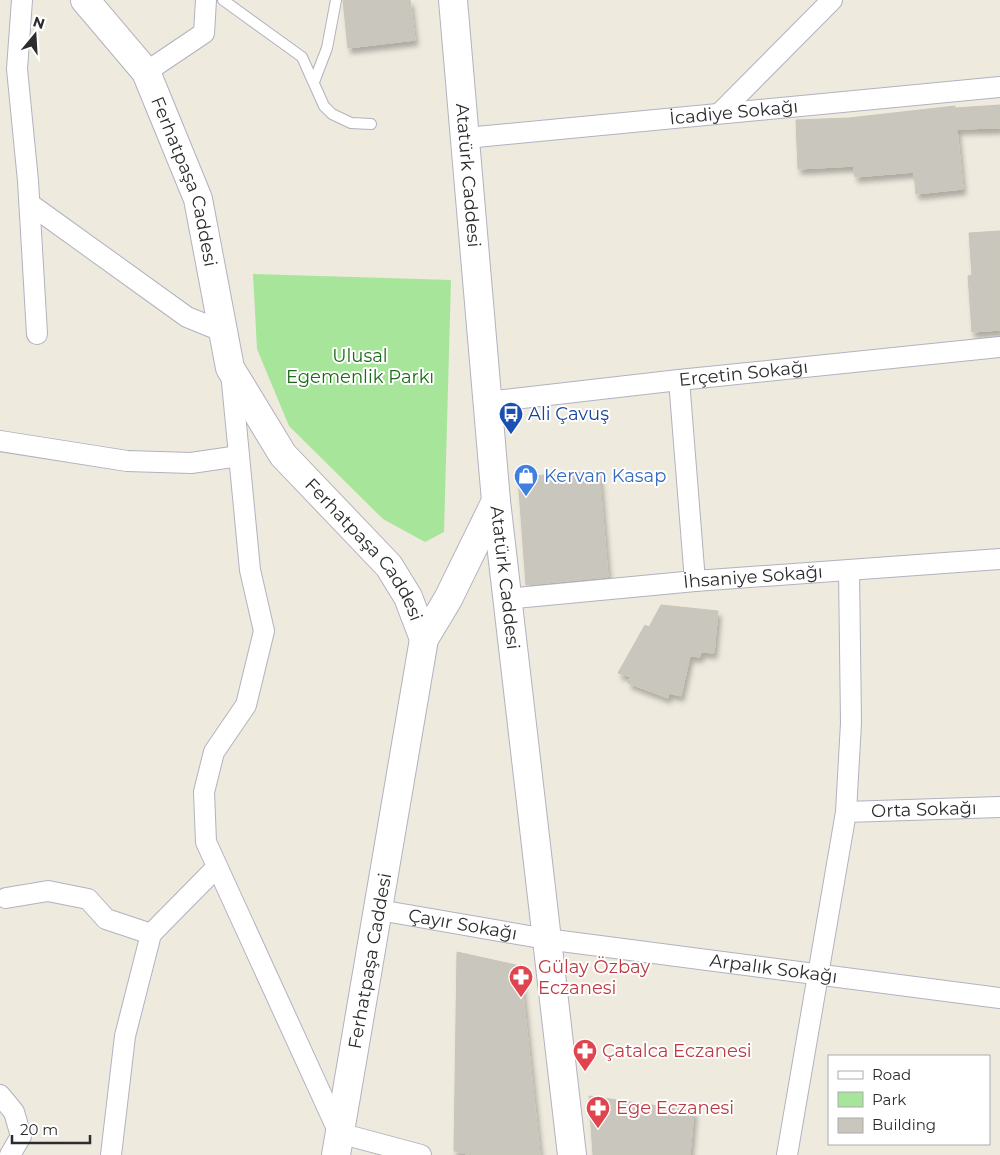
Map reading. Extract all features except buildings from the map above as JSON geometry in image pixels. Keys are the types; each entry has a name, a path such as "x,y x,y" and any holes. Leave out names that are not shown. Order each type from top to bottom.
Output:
{"main road":[{"name":"Ferhatpaşa Caddesi","path":"85,0 146,72 198,199 230,368 283,455 389,566 408,597 424,639 338,1144"},
{"name":"Atatürk Caddesi","path":"453,0 487,402 506,599 572,1155"},
{"path":"424,639 448,599 496,501"}],"street":[{"path":"22,0 17,69 30,204 37,334"},
{"path":"146,72 204,33 206,0"},
{"path":"720,113 832,0"},
{"name":"İcadiye Sokağı","path":"466,138 1000,87"},
{"path":"30,204 187,317 224,332"},
{"name":"Erçetin Sokağı","path":"487,402 1000,347"},
{"path":"230,368 250,570 264,630 246,705 214,752 204,792 206,842 338,1144 420,1155"},
{"path":"679,380 695,581"},
{"path":"0,442 127,461 190,463 239,456"},
{"name":"İhsaniye Sokağı","path":"506,599 695,581 1000,559"},
{"path":"787,1155 846,812 851,723 849,571"},
{"name":"Orta Sokağı","path":"846,812 1000,807"},
{"path":"110,1155 125,1036 150,934 216,868"},
{"path":"6,898 48,891 88,899 106,919 150,934"},
{"name":"Çayır Sokağı","path":"379,910 546,940"},
{"name":"Arpalık Sokağı","path":"546,940 1000,998"},
{"path":"0,1095 14,1112 21,1136 10,1155"}],"lane":[{"path":"223,0 302,57 324,106 332,114 351,123 371,124"},
{"path":"314,82 327,48 336,0"}],"green space":[{"name":"Ulusal Egemenlik Parkı","path":"253,274 451,280 444,532 425,542 383,519 289,426 257,349"}],"place":[{"name":"Ali Çavuş","path":"511,435"},
{"name":"Kervan Kasap","path":"526,497"},
{"name":"Gülay Özbay Eczanesi","path":"521,998"},
{"name":"Çatalca Eczanesi","path":"585,1072"},
{"name":"Ege Eczanesi","path":"598,1129"}]}
